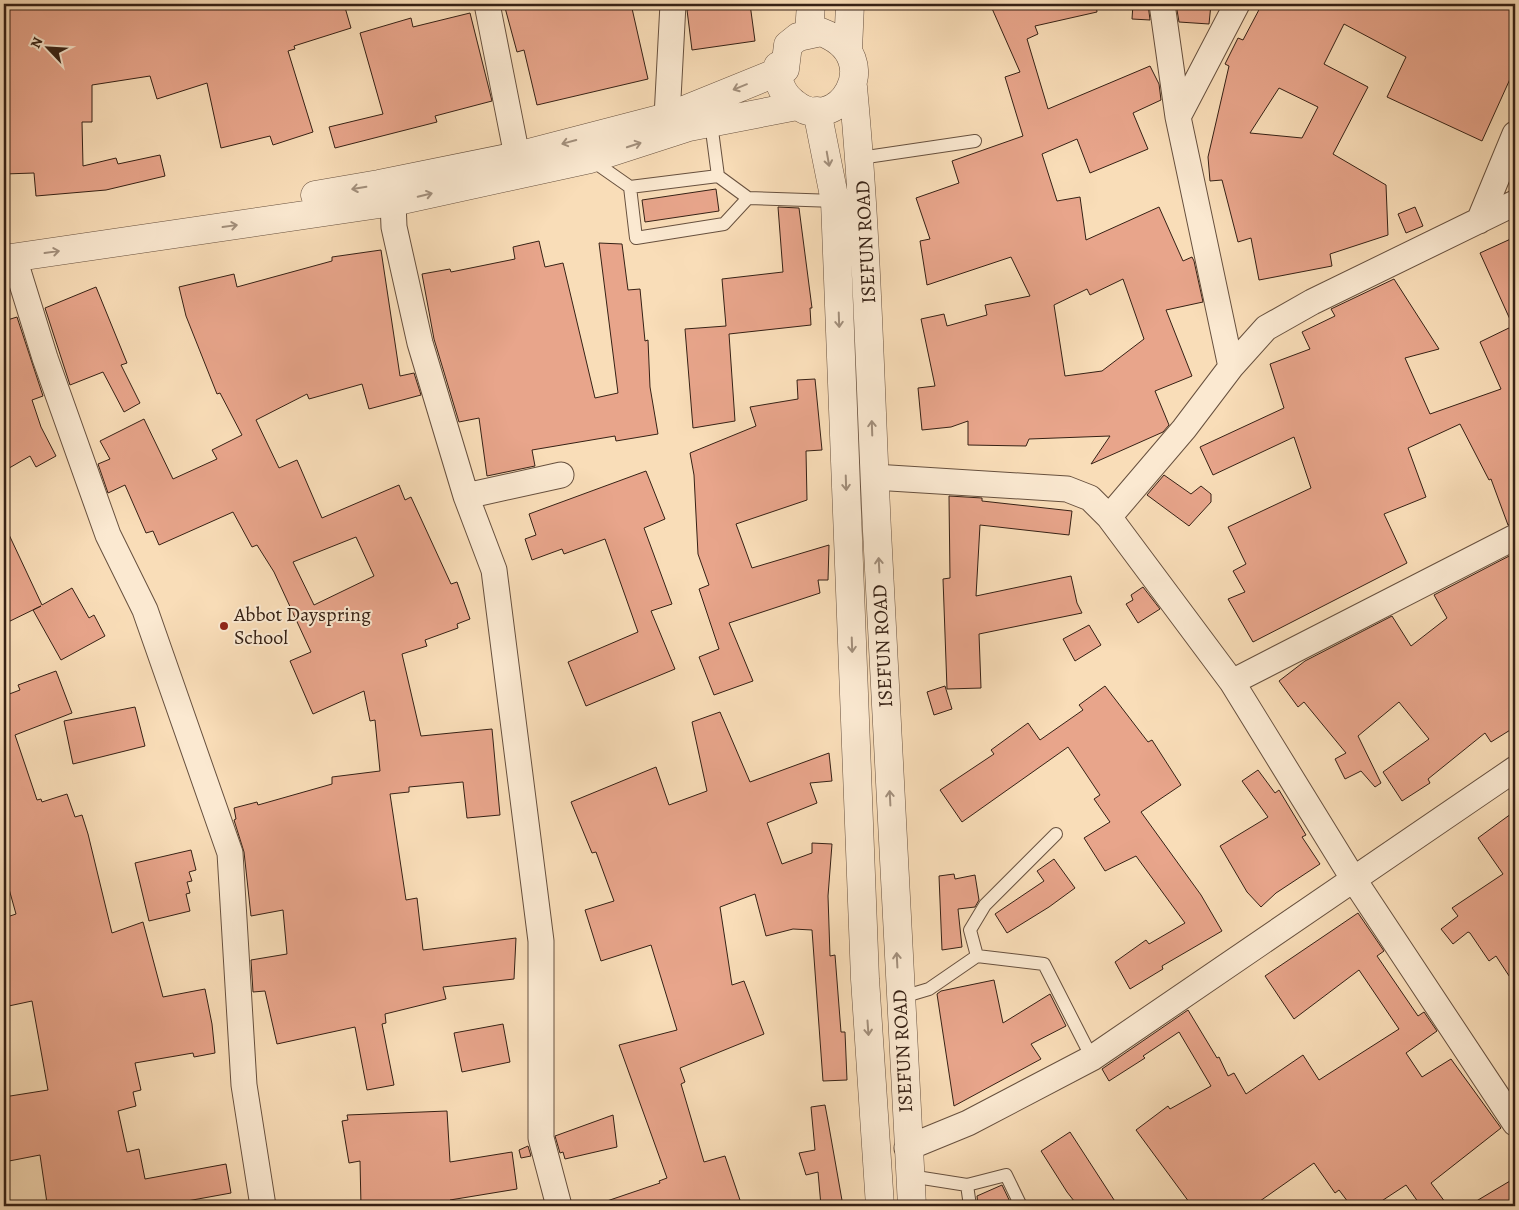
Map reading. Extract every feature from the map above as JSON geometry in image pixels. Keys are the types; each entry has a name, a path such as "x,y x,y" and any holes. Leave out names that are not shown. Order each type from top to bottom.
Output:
{"street":[{"path":"487,4 517,156"},
{"path":"667,117 673,4"},
{"path":"809,33 811,4"},
{"name":"ISEFUN ROAD","path":"850,4 848,50 855,64 853,87 860,158 899,998 912,1206"},
{"path":"1162,4 1178,117 1231,367"},
{"path":"1178,117 1237,4"},
{"path":"785,69 788,45 809,33 821,32 831,36 848,50"},
{"path":"785,69 778,66 778,78 781,89 807,108"},
{"path":"7,252 193,214 380,184 517,156 667,117 785,69"},
{"path":"7,252 393,202 590,159 689,127 837,105 853,87"},
{"name":"ISEFUN ROAD","path":"807,108 835,201 865,979 880,1206"},
{"path":"1479,221 1515,134"},
{"path":"393,202 394,227 420,343 466,496 494,570 541,940 542,1138 559,1206"},
{"path":"1109,516 1184,429 1231,367 1266,328 1312,302 1515,203"},
{"path":"7,252 108,535 145,610 230,853 244,1085 263,1206"},
{"path":"466,496 561,475"},
{"path":"874,477 1067,489 1090,498 1109,516 1232,682 1354,880 1515,1124"},
{"path":"1232,682 1515,537"},
{"path":"907,1148 968,1123 1092,1058 1242,953 1354,880 1515,769"}],"lane":[{"path":"710,123 718,176"},
{"path":"860,158 975,141"},
{"path":"590,159 630,187 718,176 748,198 835,201"},
{"path":"630,187 636,238 724,224 748,198"},
{"path":"977,956 970,930 985,905 1056,834"},
{"path":"899,998 929,989 977,956 1044,964 1092,1058"},
{"path":"910,1176 967,1185 1006,1175 1021,1206"},
{"path":"967,1185 970,1206"}],"building":[{"path":"4,4 344,4 351,28 294,46 295,49 288,51 313,132 273,145 270,136 221,148 207,83 157,99 150,76 92,85 92,122 82,122 83,166 116,158 118,164 160,155 165,176 106,190 36,196 34,173 4,174"},
{"path":"504,4 631,4 648,79 537,105 524,50 517,52"},
{"path":"730,4 750,4 755,41 692,50 687,10"},
{"path":"990,4 1096,4 1097,12 1035,26 1038,34 1027,39 1048,109 1150,66 1159,84 1161,100 1133,113 1148,149 1090,173 1077,139 1042,154 1057,201 1080,197 1086,240 1159,207 1183,261 1192,257 1194,261 1203,302 1166,310 1192,376 1155,391 1169,425 1163,432 1091,464 1110,436 1029,439 1026,446 968,445 968,421 951,427 922,430 918,388 935,386 921,319 944,314 947,326 987,315 985,305 1030,296 1011,257 927,285 920,241 930,239 916,198 959,183 952,161 1023,136 1005,77 1020,72","holes":["1123,279 1144,339 1102,371 1065,376 1054,305 1087,289 1090,295"]},
{"path":"1133,4 1148,4 1150,20 1132,19"},
{"path":"1176,4 1211,4 1209,24 1179,22"},
{"path":"1262,4 1515,4 1515,68 1482,141 1387,97 1406,57 1344,24 1324,64 1368,87 1333,154 1386,185 1388,235 1330,254 1332,266 1259,280 1251,238 1238,242 1222,180 1210,181 1208,157 1229,66 1225,64 1238,38 1243,40","holes":["1279,88 1318,107 1302,138 1250,133"]},
{"path":"470,13 492,101 435,116 437,122 335,148 329,127 383,114 360,33 411,18 413,27"},
{"path":"716,189 719,211 645,222 642,200"},
{"path":"778,207 799,208 812,308 810,308 811,325 729,334 735,421 693,428 685,329 726,326 722,279 783,272"},
{"path":"1415,207 1423,226 1406,233 1398,214"},
{"path":"1515,237 1515,523 1508,525 1491,479 1489,480 1460,424 1408,448 1426,497 1384,514 1407,563 1253,642 1228,599 1245,592 1233,571 1246,564 1228,527 1311,488 1294,437 1213,475 1200,447 1284,408 1270,364 1310,349 1302,332 1335,316 1331,309 1394,279 1439,349 1405,358 1430,414 1501,389 1480,342 1513,326 1480,253"},
{"path":"539,241 545,267 563,263 595,398 618,393 599,243 622,244 628,290 640,289 645,341 648,340 650,387 658,434 616,441 615,436 532,450 535,466 487,476 479,418 459,422 434,339 422,274 450,269 451,272 515,259 513,247"},
{"path":"381,250 400,376 414,373 421,395 369,409 362,384 309,399 307,394 256,420 279,468 297,460 322,518 399,485 405,500 411,497 451,584 457,582 470,619 457,624 458,628 425,640 427,646 402,654 421,736 492,729 500,815 467,818 463,782 409,787 409,792 390,794 406,900 417,898 423,950 516,938 514,979 443,987 446,999 385,1014 386,1023 382,1024 394,1085 367,1090 355,1027 277,1044 265,991 253,992 251,960 287,954 283,910 251,916 244,852 234,820 236,819 234,808 257,802 258,805 332,784 332,777 380,771 375,720 370,721 364,691 313,714 290,661 311,652 274,572 257,545 252,547 233,512 159,545 153,531 146,533 125,485 108,493 98,464 110,459 100,441 144,419 173,479 217,459 212,450 242,435 220,393 217,394 186,316 179,287 234,274 237,287 332,261 332,257","holes":["356,537 374,576 314,605 293,562"]},
{"path":"96,287 127,363 121,365 140,403 124,412 103,372 70,385 45,308"},
{"path":"17,317 43,396 32,400 41,427 56,456 36,467 30,456 4,471 4,321"},
{"path":"815,379 822,450 806,451 807,500 736,524 752,568 829,545 828,580 818,580 820,593 729,623 753,681 714,695 699,657 719,649 699,589 709,585 698,554 694,475 690,453 756,426 750,407 798,399 797,380"},
{"path":"646,471 665,519 644,528 672,604 651,611 675,669 586,706 568,662 638,632 605,539 564,554 562,549 532,560 525,539 536,535 529,514"},
{"path":"1164,475 1191,494 1201,486 1211,494 1211,502 1189,526 1147,495"},
{"path":"949,496 982,498 982,501 1072,511 1069,535 980,525 976,596 1071,576 1077,603 1082,613 979,634 981,688 947,689 943,579 950,578"},
{"path":"4,524 42,605 72,588 89,618 94,615 105,636 61,660 33,610 41,606 4,624"},
{"path":"1515,553 1515,727 1491,742 1485,733 1428,779 1430,783 1402,801 1383,772 1429,739 1399,702 1358,736 1381,783 1375,787 1361,771 1345,779 1335,759 1346,753 1304,702 1298,707 1279,681 1305,661 1392,616 1411,646 1447,618 1434,595"},
{"path":"1143,587 1160,609 1138,623 1126,604 1133,600 1131,595"},
{"path":"1089,625 1101,645 1075,661 1063,639"},
{"path":"56,671 72,713 15,735 37,800 41,799 42,802 67,794 75,817 82,815 112,933 143,922 163,997 205,989 212,1024 215,1053 194,1057 193,1053 135,1063 141,1090 133,1092 136,1106 118,1111 127,1152 139,1149 145,1179 226,1164 231,1193 165,1205 164,1201 138,1206 59,1206 58,1201 47,1203 40,1155 4,1162 4,1097 48,1090 32,1001 4,1007 4,918 16,914 4,871 4,696 20,690 18,685"},
{"path":"945,686 952,709 934,715 927,692"},
{"path":"1105,686 1148,742 1152,740 1181,785 1141,812 1201,895 1222,931 1162,966 1163,969 1130,989 1115,962 1146,940 1149,944 1185,923 1136,856 1105,871 1084,838 1110,822 1094,799 1100,795 1068,747 962,822 940,790 994,754 991,750 1028,723 1040,740 1083,710 1079,705"},
{"path":"135,707 145,746 73,764 64,721"},
{"path":"720,712 750,782 829,753 832,781 810,783 817,803 767,823 782,864 812,853 812,843 832,844 828,896 830,956 835,955 841,1032 845,1032 847,1080 823,1081 812,930 793,929 766,936 755,894 720,907 732,985 744,981 764,1034 680,1068 685,1082 681,1084 704,1162 725,1156 742,1206 601,1206 601,1203 660,1183 659,1181 667,1178 619,1045 677,1030 651,945 601,961 585,910 614,901 596,852 592,853 571,802 656,767 669,805 707,791 692,722"},
{"path":"1258,770 1275,793 1279,790 1306,835 1302,837 1320,864 1276,893 1261,907 1247,892 1220,846 1268,817 1242,781"},
{"path":"1515,811 1515,985 1496,956 1489,961 1470,933 1468,932 1453,944 1441,929 1458,916 1452,908 1503,874 1478,838"},
{"path":"191,850 196,870 189,872 192,881 187,882 190,893 186,894 190,911 149,921 135,863"},
{"path":"1054,859 1075,888 1007,933 995,914 1044,881 1037,871"},
{"path":"954,874 955,879 975,875 979,900 975,907 958,909 962,947 942,950 939,876"},
{"path":"1358,913 1384,951 1377,956 1418,1016 1424,1012 1437,1031 1406,1053 1422,1077 1451,1059 1501,1128 1431,1183 1448,1206 1421,1206 1406,1185 1374,1206 1351,1206 1339,1190 1335,1193 1314,1163 1253,1206 1192,1206 1136,1130 1168,1106 1170,1109 1211,1086 1179,1032 1143,1056 1145,1058 1109,1081 1102,1069 1188,1010 1217,1058 1219,1057 1228,1076 1234,1073 1246,1094 1303,1055 1319,1080 1399,1029 1359,970 1294,1019 1265,976"},
{"path":"994,980 1003,1023 1050,994 1066,1026 1031,1044 1041,1059 954,1106 937,994 941,991"},
{"path":"503,1024 510,1062 462,1072 454,1033"},
{"path":"825,1105 843,1206 821,1206 818,1172 806,1175 799,1153 815,1150 811,1107"},
{"path":"447,1111 450,1162 512,1152 517,1189 450,1200 451,1206 361,1206 360,1161 349,1163 342,1121 348,1120 347,1115"},
{"path":"613,1115 617,1147 565,1159 563,1152 560,1153 555,1136"},
{"path":"1070,1132 1118,1206 1078,1206 1067,1192 1041,1151"},
{"path":"528,1146 531,1156 521,1158 519,1150"},
{"path":"1515,1178 1515,1206 1468,1206"},
{"path":"1002,1185 1012,1206 978,1206 977,1196"}],"place":[{"name":"Abbot Dayspring School","path":"224,626"}]}
